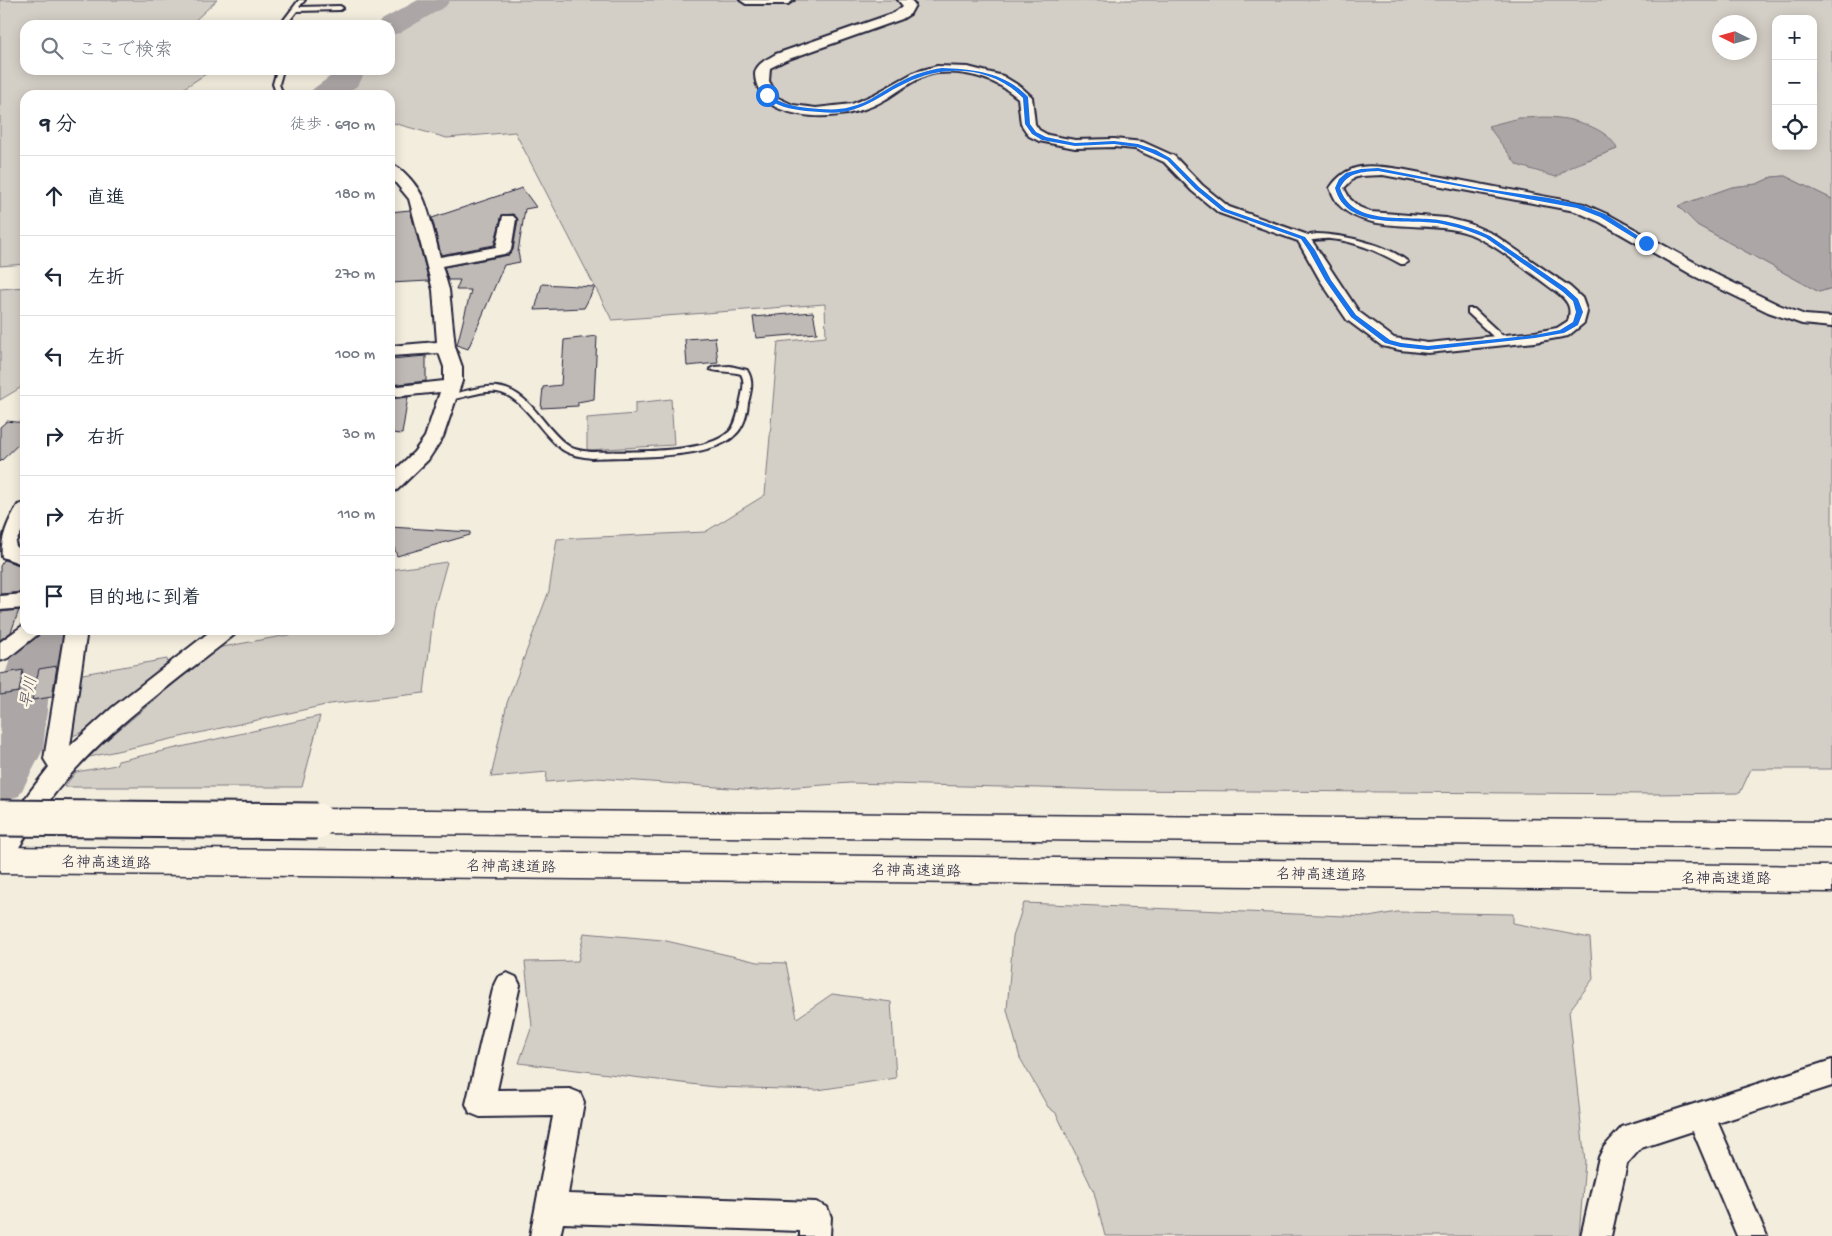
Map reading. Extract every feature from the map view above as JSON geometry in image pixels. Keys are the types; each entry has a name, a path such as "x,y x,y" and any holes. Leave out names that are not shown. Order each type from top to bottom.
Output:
{"highway":[{"path":"0,818 1832,835"},
{"name":"名神高速道路","path":"0,859 1832,879"}],"street":[{"path":"746,0 788,0"},
{"path":"904,0 909,5 906,11 898,16 781,57 764,67 762,73 767,95 776,103 790,107 834,112 853,108 878,98 902,82 930,71 956,69 979,72 996,77 1013,86 1025,97 1028,124 1034,133 1044,138 1075,144 1114,143 1138,145 1154,151 1168,159 1197,188 1224,210 1303,238 1312,250 1328,280 1353,316 1388,342 1400,345 1428,348 1562,332 1576,323 1580,312 1576,301 1534,269 1488,237 1474,230 1438,222 1374,217 1359,213 1346,205 1340,197 1337,188 1348,174 1361,170 1378,170 1579,207 1602,216 1646,243 1779,312 1821,323 1832,322"},
{"path":"395,173 416,199 441,290 446,347 453,367 450,392 434,437 421,456 395,481"},
{"path":"433,263 503,250 508,219"},
{"path":"395,351 446,347"},
{"path":"395,392 450,392"},
{"path":"20,518 5,543 8,552 20,556"},
{"path":"0,603 20,601"},
{"path":"0,653 23,635"},
{"path":"62,768 56,759 75,635"},
{"path":"0,859 34,803 62,768 93,736 220,635"},
{"path":"507,985 480,1104 570,1102 548,1222 816,1217 815,1236"},
{"path":"1596,1236 1614,1157 1632,1137 1832,1073"},
{"path":"1701,1116 1752,1236"}],"lane":[{"path":"286,20 302,0"},
{"path":"294,9 340,8"},
{"path":"278,90 276,84 279,75"},
{"path":"1303,238 1324,234 1351,239 1381,250 1404,262"},
{"path":"1471,311 1502,340"},
{"path":"450,392 504,391 515,396 566,448 578,454 592,455 697,449 725,439 732,434 740,421 748,379 744,372 730,368 714,369"}],"shaded area":[{"path":"0,0 217,0 195,20 20,20 20,75 204,75 181,90 20,90 20,264 0,266"},
{"path":"436,0 1832,0 1832,199 1785,176 1772,177 1757,184 1732,187 1678,206 1697,225 1819,292 1832,288 1832,769 1751,769 1740,793 1653,794 1115,790 850,783 757,790 597,778 546,782 547,772 491,777 507,703 549,591 557,539 705,532 765,495 778,342 826,337 825,304 612,320 515,132 447,138 395,123 395,90 332,90 335,75 395,75 395,25 423,12","holes":["1519,118 1617,149 1572,166 1556,177"]},
{"path":"1554,117 1584,124 1608,136 1617,149 1572,166 1556,177 1517,165 1488,126 1519,118"},
{"path":"1785,176 1832,199 1832,288 1819,292 1697,225 1678,206 1732,187 1757,184 1772,177"},
{"path":"20,287 20,388 0,400 0,289"},
{"path":"671,399 674,445 587,450 587,418 635,414 635,403"},
{"path":"447,562 434,609 424,693 330,704 85,758 217,648 288,635 395,635 395,569"},
{"path":"167,659 168,664 83,732 67,738 77,675"},
{"path":"320,716 302,787 64,787 76,772 116,765 118,761"},
{"path":"1024,903 1369,917 1397,912 1513,914 1513,923 1590,938 1593,979 1569,1011 1585,1162 1579,1236 1105,1236 1094,1192 1056,1113 1048,1107 1020,1058 1007,1010 1013,937"},
{"path":"584,933 662,940 758,962 786,963 797,1018 832,994 891,1002 896,1078 818,1090 715,1087 519,1063 532,1026 525,962 578,961"}],"building":[{"path":"522,188 536,207 525,209 518,252 520,262 504,265 468,349 457,345 471,290 456,290 460,280 448,280 444,267 509,255 513,250 518,219 513,214 502,215 494,245 441,255 432,218"},
{"path":"410,210 429,281 395,283 395,212"},
{"path":"542,284 595,287 584,308 535,310"},
{"path":"813,312 817,333 756,338 753,317"},
{"path":"597,336 594,399 578,402 578,406 541,408 543,387 561,385 564,340"},
{"path":"715,337 718,363 687,366 685,339"},
{"path":"426,356 426,381 395,384 395,359"},
{"path":"408,397 402,434 395,433 395,398"},
{"path":"7,421 20,422 20,443 0,462 0,427"},
{"path":"395,527 470,532 470,535 397,556 395,550"},
{"path":"4,560 20,565 20,592 0,594 0,566"},
{"path":"19,610 11,632 0,640 0,612"},
{"path":"57,666 52,697 32,700 39,669"},
{"path":"23,670 19,692 0,695 0,674"}],"waterway":[{"name":"早川","path":"395,24 437,0"},
{"name":"早川","path":"331,90 349,75"},
{"name":"早川","path":"0,782 17,750 24,692 42,635"}],"route":[{"path":"767,95 776,103 790,107 820,112 834,112 853,108 878,98 902,82 930,71 942,69 967,70 996,77 1013,86 1025,97 1028,124 1034,133 1059,143 1138,145 1154,151 1168,159 1197,188 1224,210 1303,238 1312,250 1328,280 1353,316 1388,342 1400,345 1428,348 1562,332 1576,323 1580,312 1576,301 1564,290 1488,237 1474,230 1459,225 1374,217 1359,213 1346,205 1340,197 1337,188 1348,174 1361,170 1378,170 1480,190 1549,200 1579,207 1602,216 1646,243"}]}
